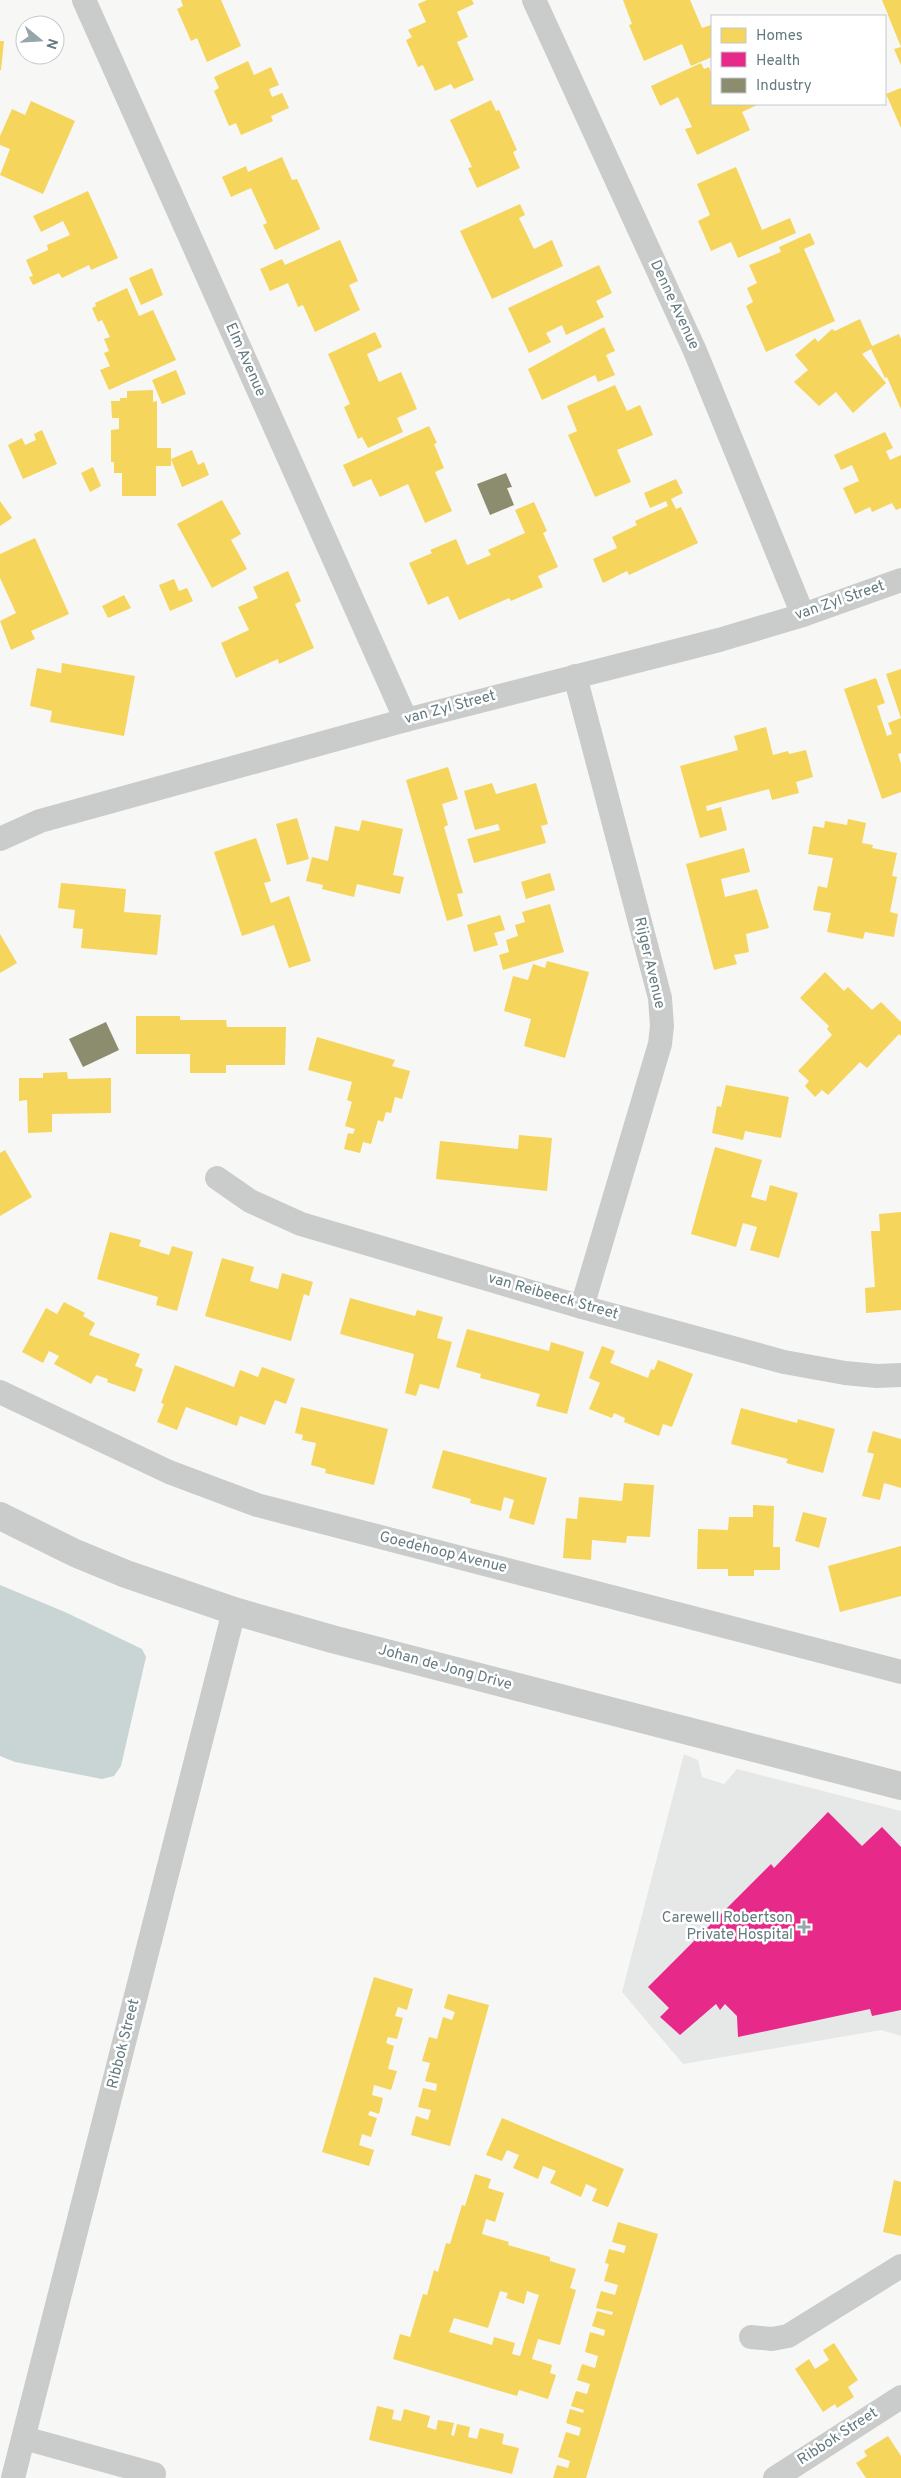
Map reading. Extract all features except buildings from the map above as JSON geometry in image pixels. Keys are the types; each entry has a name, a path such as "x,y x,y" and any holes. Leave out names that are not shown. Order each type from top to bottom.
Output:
{"street":[{"name":"Elm Avenue","path":"84,0 406,720"},
{"name":"Denne Avenue","path":"534,0 694,351 802,615"},
{"name":"van Zyl Street","path":"1,836 40,821 406,720 719,640 802,615 901,580"},
{"name":"Rijger Avenue","path":"575,676 660,998 662,1026 660,1044 582,1306"},
{"name":"van Reibeeck Street","path":"217,1178 250,1201 300,1224 582,1306 784,1362 869,1376 901,1375"},
{"name":"Goedehoop Avenue","path":"0,1392 169,1472 257,1505 901,1672"},
{"name":"Johan de Jong Drive","path":"0,1516 75,1554 126,1574 234,1611 332,1639 901,1786"},
{"name":"Ribbok Street","path":"13,2478 234,1611"},
{"path":"751,2337 780,2337 801,2330 901,2266"},
{"name":"Ribbok Street","path":"775,2478 901,2397"},
{"path":"24,2438 154,2474"}],"shaded area":[{"path":"0,1585 65,1612 142,1649 146,1657 121,1766 114,1776 102,1779 15,1762 0,1756"},
{"path":"684,1754 698,1760 702,1777 724,1784 737,1769 901,1811 901,2036 881,2030 683,2064 622,1992"}],"place":[{"name":"Carewell Robertson Private Hospital","path":"804,1927"}]}
